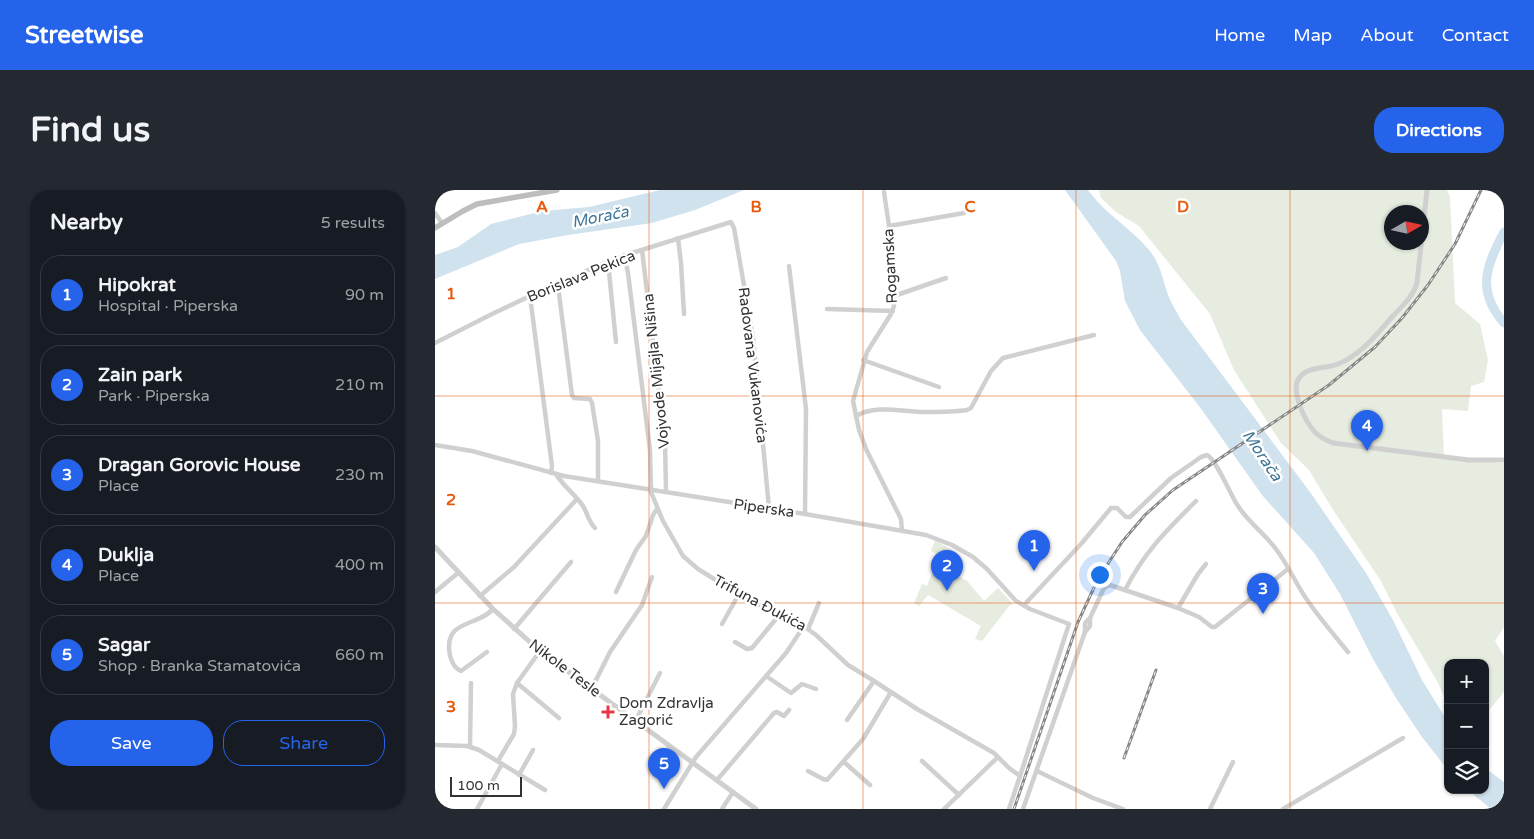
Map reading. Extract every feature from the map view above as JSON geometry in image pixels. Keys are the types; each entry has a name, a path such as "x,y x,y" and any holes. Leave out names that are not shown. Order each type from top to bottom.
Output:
{"main road":[{"path":"435,228 463,210 478,204 557,190"}],"street":[{"path":"1427,190 1417,283 1412,294 1372,341 1346,361 1334,366 1311,370 1303,374 1296,384 1296,392 1304,416 1312,429 1322,438 1333,443 1469,460 1504,460"},
{"name":"Rogamska","path":"884,192 889,226 894,296 893,310 863,360 853,398 856,416 866,449 901,521 902,531"},
{"path":"435,213 442,223"},
{"path":"889,226 964,213"},
{"name":"Borislava Pekica","path":"435,343 530,296 558,286 585,271 624,255 727,222 732,223"},
{"name":"Radovana Vukanovića","path":"732,223 753,337 769,508"},
{"path":"677,238 681,258 684,314"},
{"name":"Vojvode Mijajla Nišina","path":"642,250 665,442 666,491"},
{"name":"Trifuna Đukića","path":"624,255 628,273 650,450 651,489 657,509 688,561 739,594 794,619 848,665 917,709 994,753 1020,776"},
{"path":"608,262 616,342"},
{"path":"789,266 806,409 805,514"},
{"path":"894,296 946,278"},
{"path":"558,286 572,395 574,398 590,398 592,403 598,440 598,481"},
{"path":"530,296 553,473 584,507 589,521 595,528"},
{"path":"827,308 893,310"},
{"path":"856,416 863,412 877,410 925,412 967,410 971,408 991,371 1003,358 1094,335"},
{"path":"863,360 939,387"},
{"name":"Piperska","path":"435,445 472,451 553,473 926,535 964,552 981,564 1016,601 1071,625 1009,809"},
{"path":"1024,606 1111,508 1117,508 1126,517 1130,516 1171,478 1201,457 1207,455 1211,457 1218,467 1239,508 1270,541 1310,604 1348,652"},
{"path":"480,596 514,567 577,500"},
{"path":"1125,590 1149,550 1195,501"},
{"path":"616,592 636,550 646,536 657,509"},
{"name":"Nikole Tesle","path":"435,547 493,609 540,651 756,809"},
{"path":"514,629 571,562"},
{"path":"1178,608 1205,564"},
{"path":"1023,809 1085,632 1090,626 1090,618 1106,586 1111,585 1178,608 1199,617 1212,627 1215,627 1288,569"},
{"path":"435,592 458,573"},
{"path":"592,688 610,652 642,605 652,577"},
{"path":"722,624 739,594"},
{"path":"664,809 693,762 806,628 819,604"},
{"path":"487,652 461,671 457,669 451,660 449,645 457,628 487,615 493,609"},
{"path":"735,642 747,649 752,648 780,614"},
{"path":"477,809 514,734 513,694 517,683 540,651"},
{"path":"635,720 660,673"},
{"path":"766,676 791,693 803,684 816,689"},
{"path":"847,720 874,680"},
{"path":"469,746 471,683"},
{"path":"517,683 559,718"},
{"path":"808,771 827,780 863,739 891,692"},
{"path":"717,780 774,713 777,712 784,716 789,710"},
{"path":"1283,809 1403,738"},
{"path":"435,745 469,746 479,750 545,790"},
{"path":"519,775 533,750"},
{"path":"944,809 998,757"},
{"path":"922,761 959,795"},
{"path":"844,762 871,785"},
{"path":"1210,809 1233,762"},
{"path":"1037,771 1093,798 1123,809"},
{"path":"721,809 733,792"},
{"path":"1106,803 1106,809"}],"shaded area":[{"path":"1099,190 1447,190 1450,197 1455,303 1480,324 1488,360 1484,382 1471,386 1468,411 1442,409 1444,459 1504,463 1504,627 1495,641 1504,656 1504,692 1489,710 1489,659 1444,659 1444,696 1381,581 1333,510 1309,470 1281,443 1234,370 1210,314 1139,226 1116,212 1101,198"},
{"path":"935,540 957,553 951,559 953,562 948,570 967,581 984,601 998,588 1013,604 1009,606 982,641 975,639 981,626 928,595 919,606 914,603 922,584 927,586 939,555 931,551"}],"water":[{"name":"Morača","path":"660,190 744,190 695,210 652,223 519,244 435,279 435,255 458,247 491,224 542,211 589,207"},
{"name":"Morača","path":"1065,190 1088,190 1153,255 1169,297 1181,320 1310,492 1366,573 1393,620 1422,680 1444,716 1444,765 1422,737 1396,698 1373,659 1340,594 1314,553 1262,495 1202,410 1140,330 1125,301 1120,271 1116,261"},
{"path":"1489,771 1504,782 1504,809 1491,809 1473,794 1489,794"}],"waterway":[{"path":"1504,232 1492,256 1487,278 1490,300 1504,323"}],"railway":[{"path":"1014,809 1078,622 1098,579 1122,542 1145,515 1173,490 1329,385 1375,347 1402,318 1428,285 1455,244 1481,190"},
{"path":"1124,758 1156,670"}],"place":[{"name":"Duklja","path":"1367,451"},
{"name":"Hipokrat","path":"1034,571"},
{"name":"Zain park","path":"947,591"},
{"name":"Dragan Gorovic House","path":"1263,614"},
{"name":"Dom Zdravlja Zagorić","path":"608,712"},
{"name":"Sagar","path":"664,789"}]}
